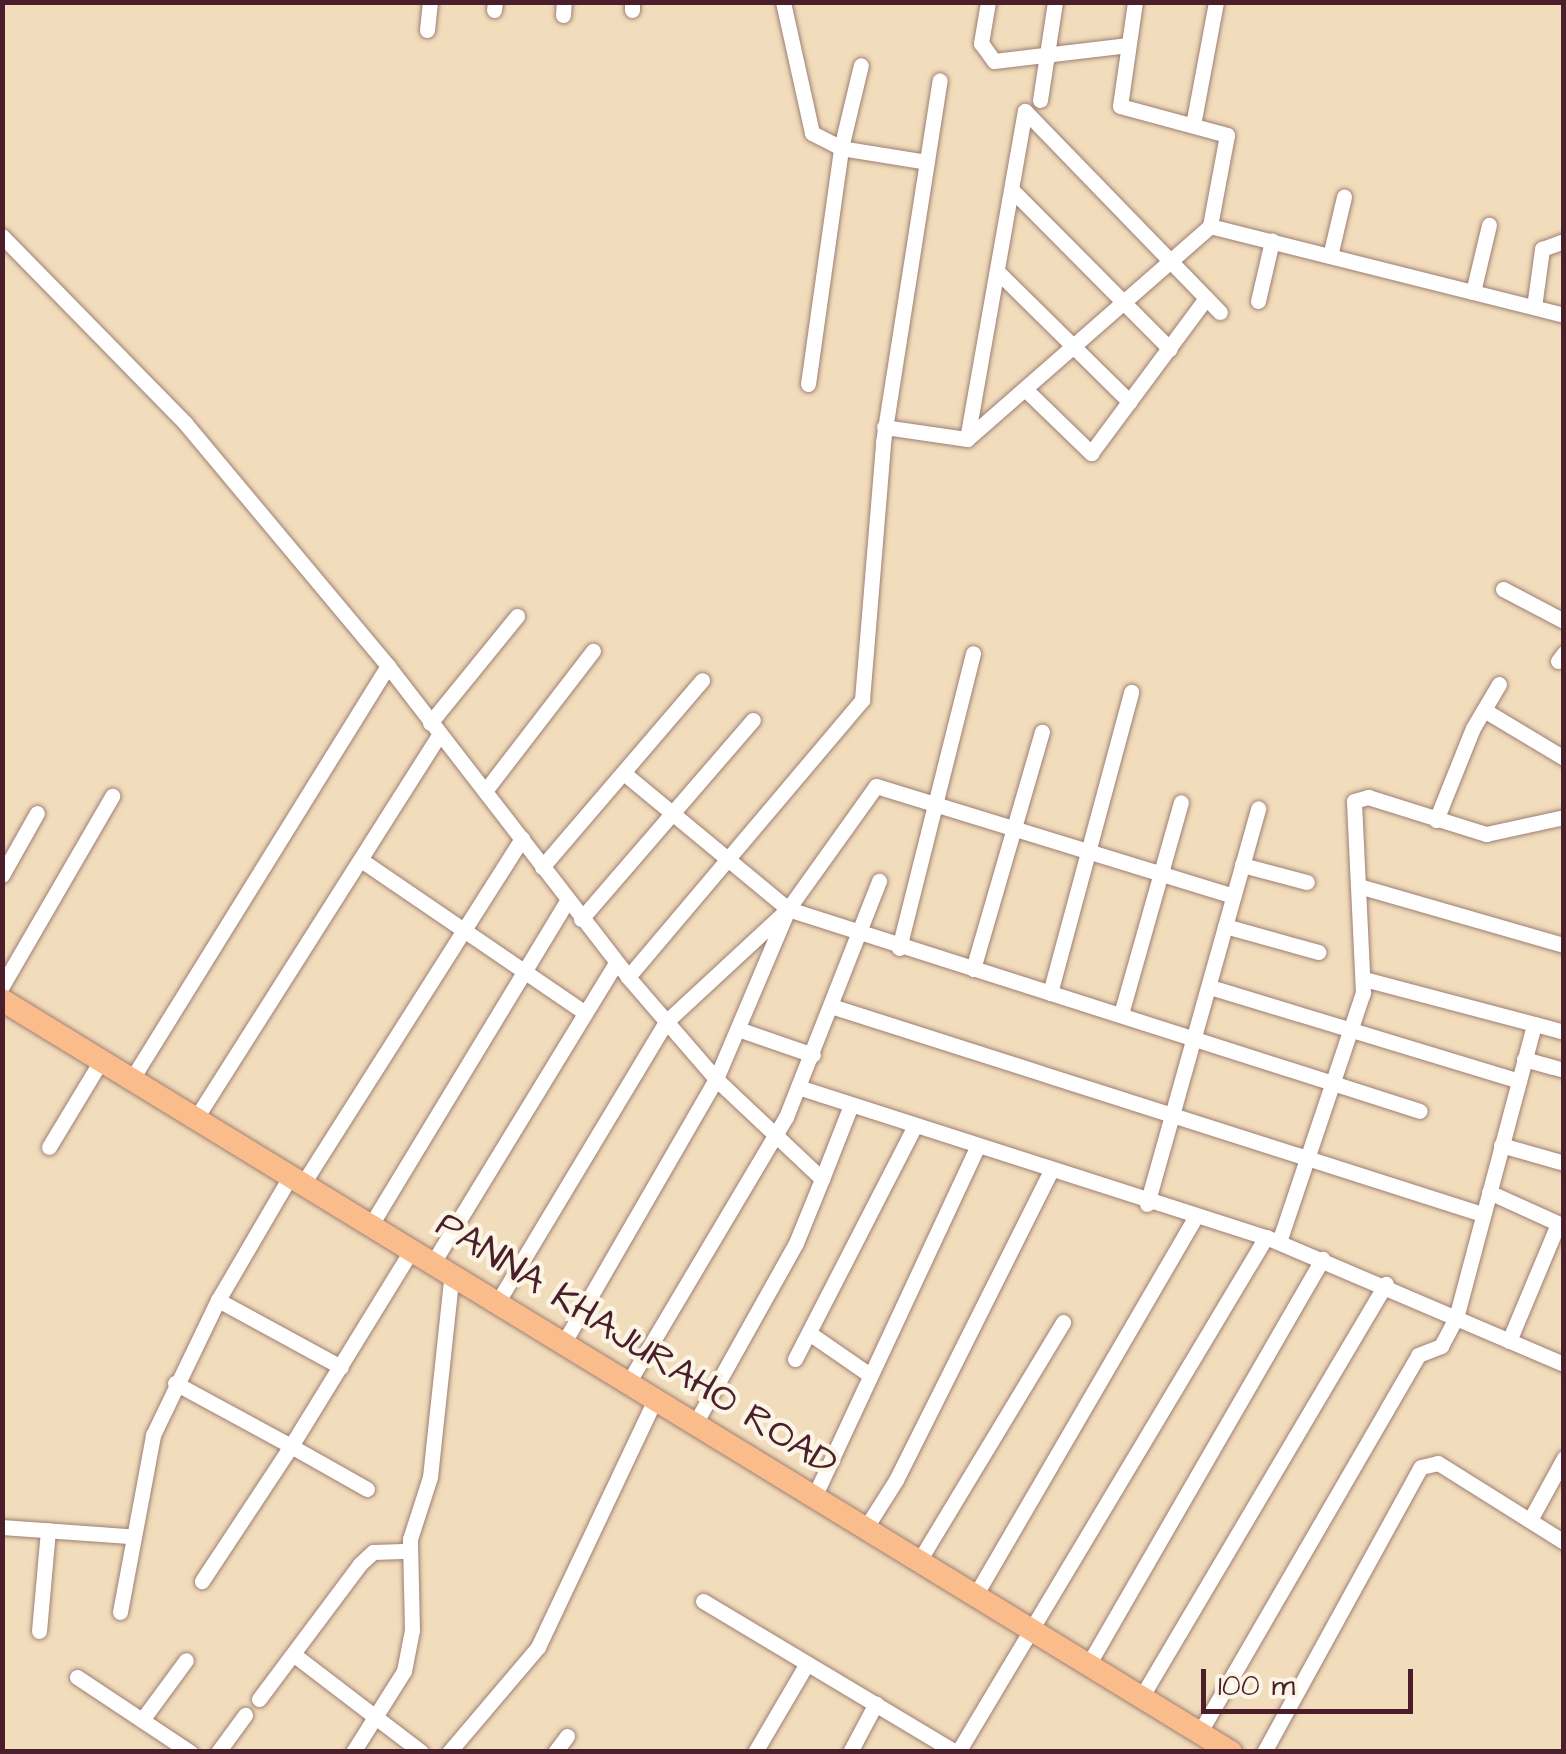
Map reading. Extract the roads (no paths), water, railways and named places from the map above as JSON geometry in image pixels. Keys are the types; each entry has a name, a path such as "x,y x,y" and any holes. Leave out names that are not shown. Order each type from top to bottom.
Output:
{"main road":[{"name":"PANNA KHAJURAHO ROAD","path":"2,1000 133,1076 562,1344 1142,1696 1202,1739 1231,1752"}],"street":[{"path":"427,30 430,2"},
{"path":"988,2 980,43 987,58 1003,63 1128,45"},
{"path":"1040,100 1055,2"},
{"path":"884,428 967,439 1076,348 1210,226 1227,135 1120,106 1135,2"},
{"path":"1193,126 1216,2"},
{"path":"784,5 807,124 821,140 841,148 927,162"},
{"path":"808,384 841,148 861,66"},
{"path":"628,977 728,864 862,700 884,428 940,80"},
{"path":"967,439 1000,274 1025,112 1220,312"},
{"path":"1014,192 1170,349"},
{"path":"1330,256 1344,197"},
{"path":"1473,292 1489,225"},
{"path":"1210,226 1564,314"},
{"path":"2,236 185,423 388,666 628,977 716,1079 772,1137 822,1179"},
{"path":"1258,301 1272,241"},
{"path":"1534,307 1542,249 1564,241"},
{"path":"1000,274 1130,402"},
{"path":"1026,390 1091,454 1206,298"},
{"path":"1502,589 1564,622"},
{"path":"196,1118 361,860 434,730 517,616"},
{"path":"485,792 593,651"},
{"path":"900,948 973,653"},
{"path":"133,1076 388,666"},
{"path":"542,868 702,680"},
{"path":"1436,820 1499,684"},
{"path":"1050,993 1131,692"},
{"path":"1484,710 1564,758"},
{"path":"581,918 753,720"},
{"path":"973,969 1042,732"},
{"path":"624,774 728,864 788,909 858,936 1121,1014 1420,1112"},
{"path":"498,1302 666,1022 788,909 871,790 881,786 936,808 1233,896"},
{"path":"2,986 112,796"},
{"path":"703,1600 956,1752 1035,1631 1272,1239 1307,1158 1364,979 1358,796 1486,834 1564,817"},
{"path":"1121,1014 1181,802"},
{"path":"1147,1204 1196,1041 1258,808"},
{"path":"2,874 37,813"},
{"path":"120,1612 129,1536 153,1434 218,1300 522,838"},
{"path":"361,860 584,1012"},
{"path":"1242,865 1307,882"},
{"path":"628,1383 798,1087 879,881"},
{"path":"1358,886 1564,945"},
{"path":"372,1223 567,901"},
{"path":"562,1344 716,1079 741,1030 788,909"},
{"path":"1225,926 1318,952"},
{"path":"353,1752 380,1717 404,1671 409,1644 410,1551 430,1477 443,1267 584,1012 616,962"},
{"path":"1364,979 1564,1032"},
{"path":"1210,988 1518,1081"},
{"path":"831,1006 1482,1214"},
{"path":"1202,1739 1418,1356 1441,1346 1456,1318 1534,1024"},
{"path":"741,1030 813,1055"},
{"path":"49,1147 102,1060"},
{"path":"1524,1060 1564,1070"},
{"path":"798,1087 1147,1204 1272,1239 1386,1284 1564,1364"},
{"path":"695,1424 796,1243 850,1106"},
{"path":"796,1360 914,1127"},
{"path":"1501,1144 1564,1163"},
{"path":"814,1497 868,1374 978,1146"},
{"path":"864,1529 896,1480 1050,1172"},
{"path":"1488,1192 1561,1225 1509,1341"},
{"path":"976,1594 1195,1218"},
{"path":"202,1581 413,1248"},
{"path":"1088,1665 1322,1259"},
{"path":"1142,1696 1386,1284"},
{"path":"218,1300 341,1366"},
{"path":"919,1562 1063,1322"},
{"path":"809,1333 868,1374"},
{"path":"175,1383 367,1489"},
{"path":"449,1752 538,1647 655,1400"},
{"path":"1264,1752 1420,1467 1438,1463 1564,1542"},
{"path":"1530,1520 1560,1469"},
{"path":"2,1527 129,1536"},
{"path":"38,1631 48,1530"},
{"path":"260,1699 373,1552 410,1551"},
{"path":"294,1654 422,1752"},
{"path":"142,1720 186,1660"},
{"path":"756,1752 806,1665"},
{"path":"77,1677 190,1752"},
{"path":"850,1752 876,1704"},
{"path":"218,1752 244,1715"},
{"path":"556,1752 567,1736"}]}
